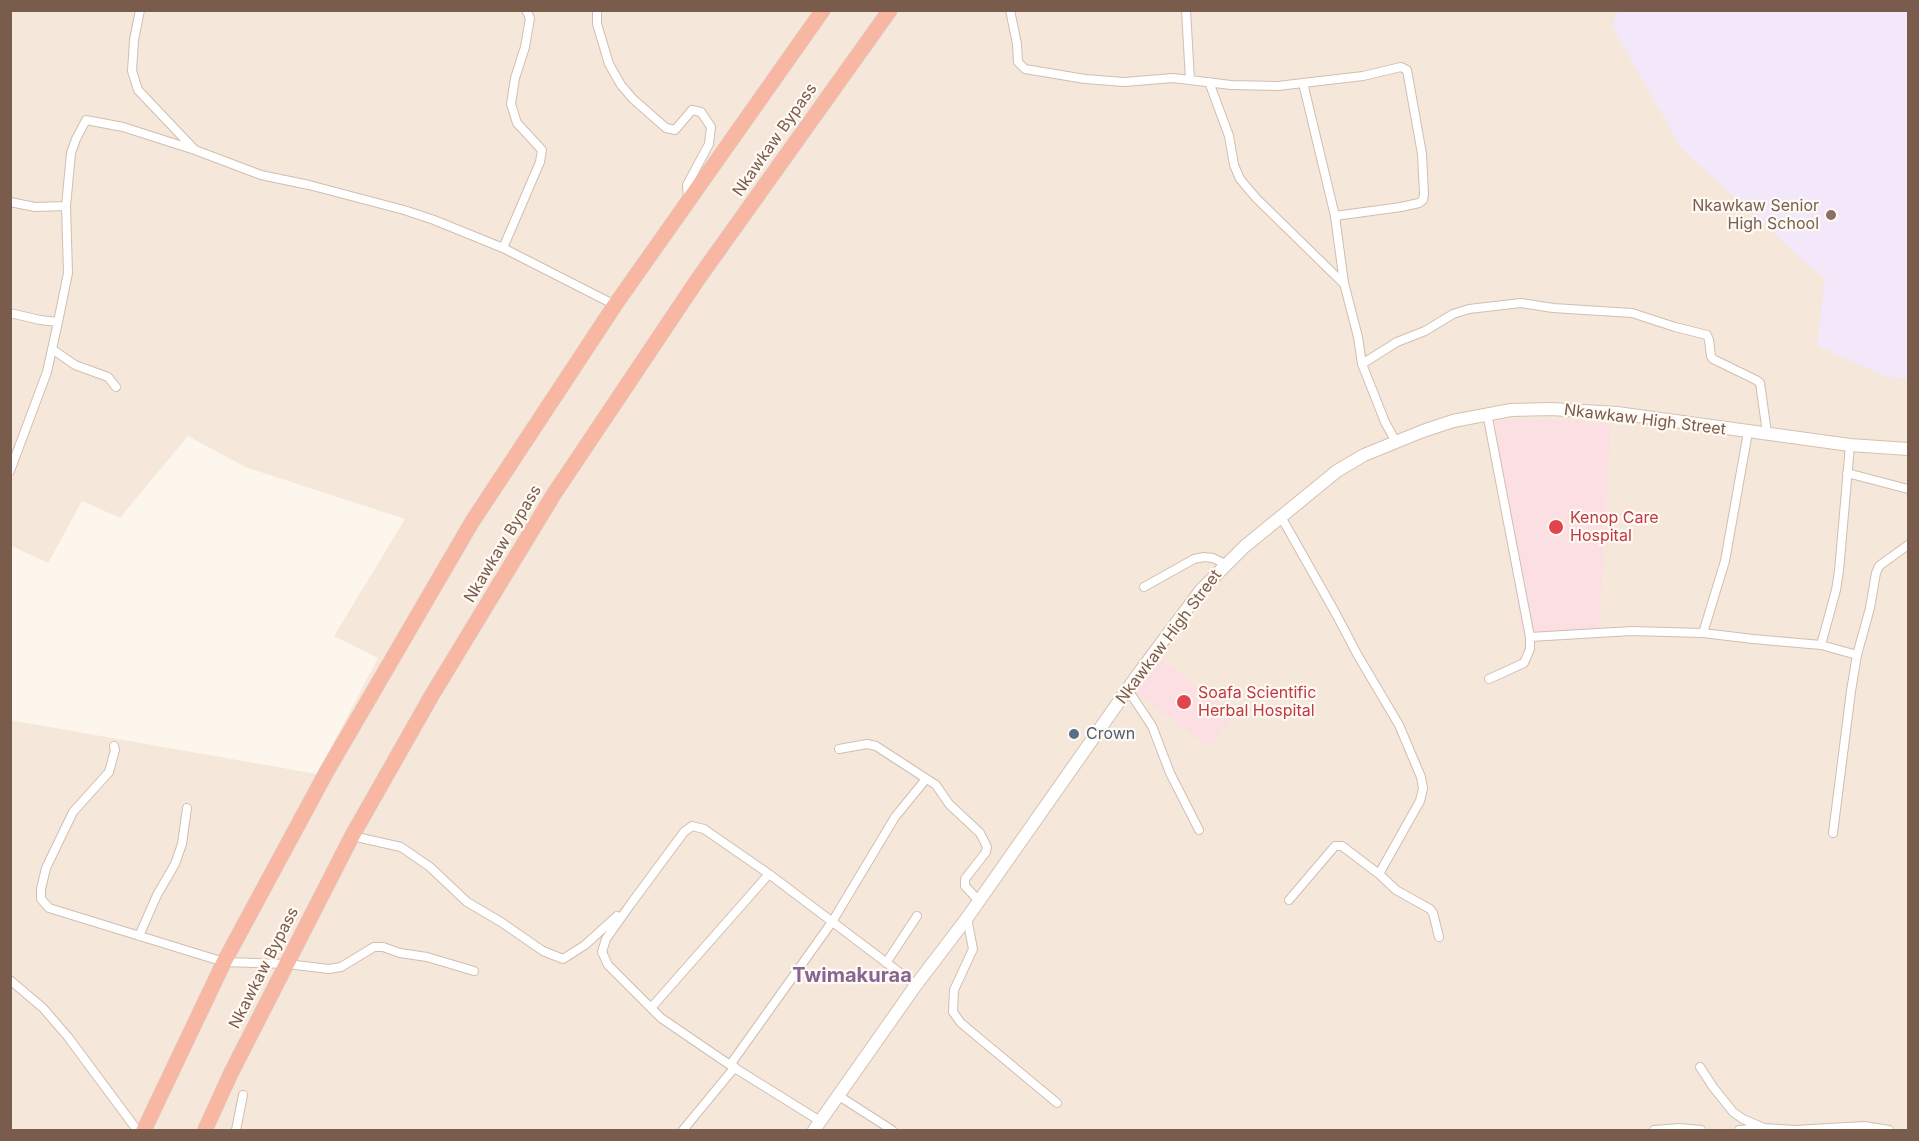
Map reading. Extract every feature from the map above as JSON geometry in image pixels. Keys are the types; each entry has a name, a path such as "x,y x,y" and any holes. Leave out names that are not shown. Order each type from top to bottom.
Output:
{"highway":[{"path":"144,1131 224,962 327,771 472,522 615,305 823,10"},
{"name":"Nkawkaw Bypass","path":"205,1131 231,1073 352,836 432,695 554,494 698,279 890,10"}],"main road":[{"name":"Nkawkaw High Street","path":"817,1126 1195,598 1225,564 1280,515 1337,471 1364,455 1453,421 1511,410 1582,410 1617,413 1749,432 1908,449"}],"street":[{"path":"140,10 134,39 132,71 138,90 195,150"},
{"path":"503,248 540,162 542,150 517,123 511,104 530,18 526,10"},
{"path":"597,10 597,24 609,64 621,85 633,99 666,128 675,130 692,110 701,112 711,127 709,144 687,185 688,201"},
{"path":"1010,10 1018,62 1025,69 1085,79 1124,82 1167,78 1258,86 1363,76 1401,67 1407,70 1422,154 1423,200 1401,207 1335,216"},
{"path":"1186,10 1190,80"},
{"path":"1209,82 1229,136 1234,165 1240,179 1256,198 1344,283"},
{"path":"1303,83 1335,216 1344,283 1358,337 1362,364 1385,422 1396,442"},
{"path":"10,471 47,372 58,322 68,273 66,206 71,153 75,139 86,120 123,127 195,150 261,176 280,178 404,210 503,248 615,305"},
{"path":"10,202 35,207 66,206"},
{"path":"1362,364 1397,342 1425,331 1453,314 1469,309 1521,303 1552,308 1632,313 1707,335 1713,359 1760,383 1767,433"},
{"path":"10,313 58,322"},
{"path":"52,349 75,365 108,377 116,387"},
{"path":"1487,413 1530,637 1530,649 1524,663 1488,679"},
{"path":"1703,633 1725,561 1749,432"},
{"path":"1821,645 1836,590 1850,444"},
{"path":"1847,473 1908,489"},
{"path":"1280,515 1357,654 1400,725 1421,777 1424,788 1420,801 1379,874"},
{"path":"1833,833 1857,655 1870,608 1876,573 1879,566 1908,545"},
{"path":"1144,587 1194,559 1213,558 1225,564"},
{"path":"1530,637 1632,631 1703,633 1821,645 1857,655"},
{"path":"1128,690 1152,726 1170,773 1199,830"},
{"path":"839,749 873,745 936,785 949,804 980,832 987,846 986,852 965,879 965,886 979,901"},
{"path":"114,746 109,772 73,812 46,868 41,899 49,908 224,962 287,964 329,969 341,967 374,947 383,947 474,970"},
{"path":"683,1131 733,1066 832,922 895,817 926,779"},
{"path":"139,936 157,895 175,864 182,844 187,808"},
{"path":"817,1126 661,1018 608,965 602,952 606,939 630,904 684,832 692,826 704,829 769,874 916,985"},
{"path":"352,836 401,847 430,867 467,902 501,921 543,951 562,959 585,945 630,904"},
{"path":"1289,900 1335,846 1342,846 1396,890 1430,909 1439,937"},
{"path":"651,1008 769,874"},
{"path":"886,963 917,916"},
{"path":"967,918 973,949 954,990 953,1012 961,1023 1057,1103"},
{"path":"10,980 43,1008 68,1037 137,1131"},
{"path":"1700,1067 1733,1112 1764,1128"},
{"path":"236,1131 243,1095"},
{"path":"840,1096 892,1131"},
{"path":"1739,1131 1764,1128 1795,1130 1864,1126 1889,1131"},
{"path":"1654,1131 1673,1128 1699,1130"}],"shaded area":[{"path":"11,11 1908,11 1908,1130 11,1130 10,720 317,774 378,658 334,636 405,519 245,467 188,436 120,518 82,501 48,563 11,546"},
{"name":"Nkawkaw Senior High School","path":"1618,11 1908,11 1908,379 1886,377 1817,345 1825,280 1682,149 1612,26"},
{"name":"Kenop Care Hospital","path":"1495,420 1561,420 1611,424 1599,630 1521,634"},
{"name":"Soafa Scientific Herbal Hospital","path":"1158,658 1235,714 1209,748 1134,691"}],"place":[{"name":"Nkawkaw Senior High School","path":"1831,215"},
{"name":"Kenop Care Hospital","path":"1556,527"},
{"name":"Soafa Scientific Herbal Hospital","path":"1184,702"},
{"name":"Crown","path":"1074,734"}],"district":[{"name":"Twimakuraa","path":"852,976"}]}
